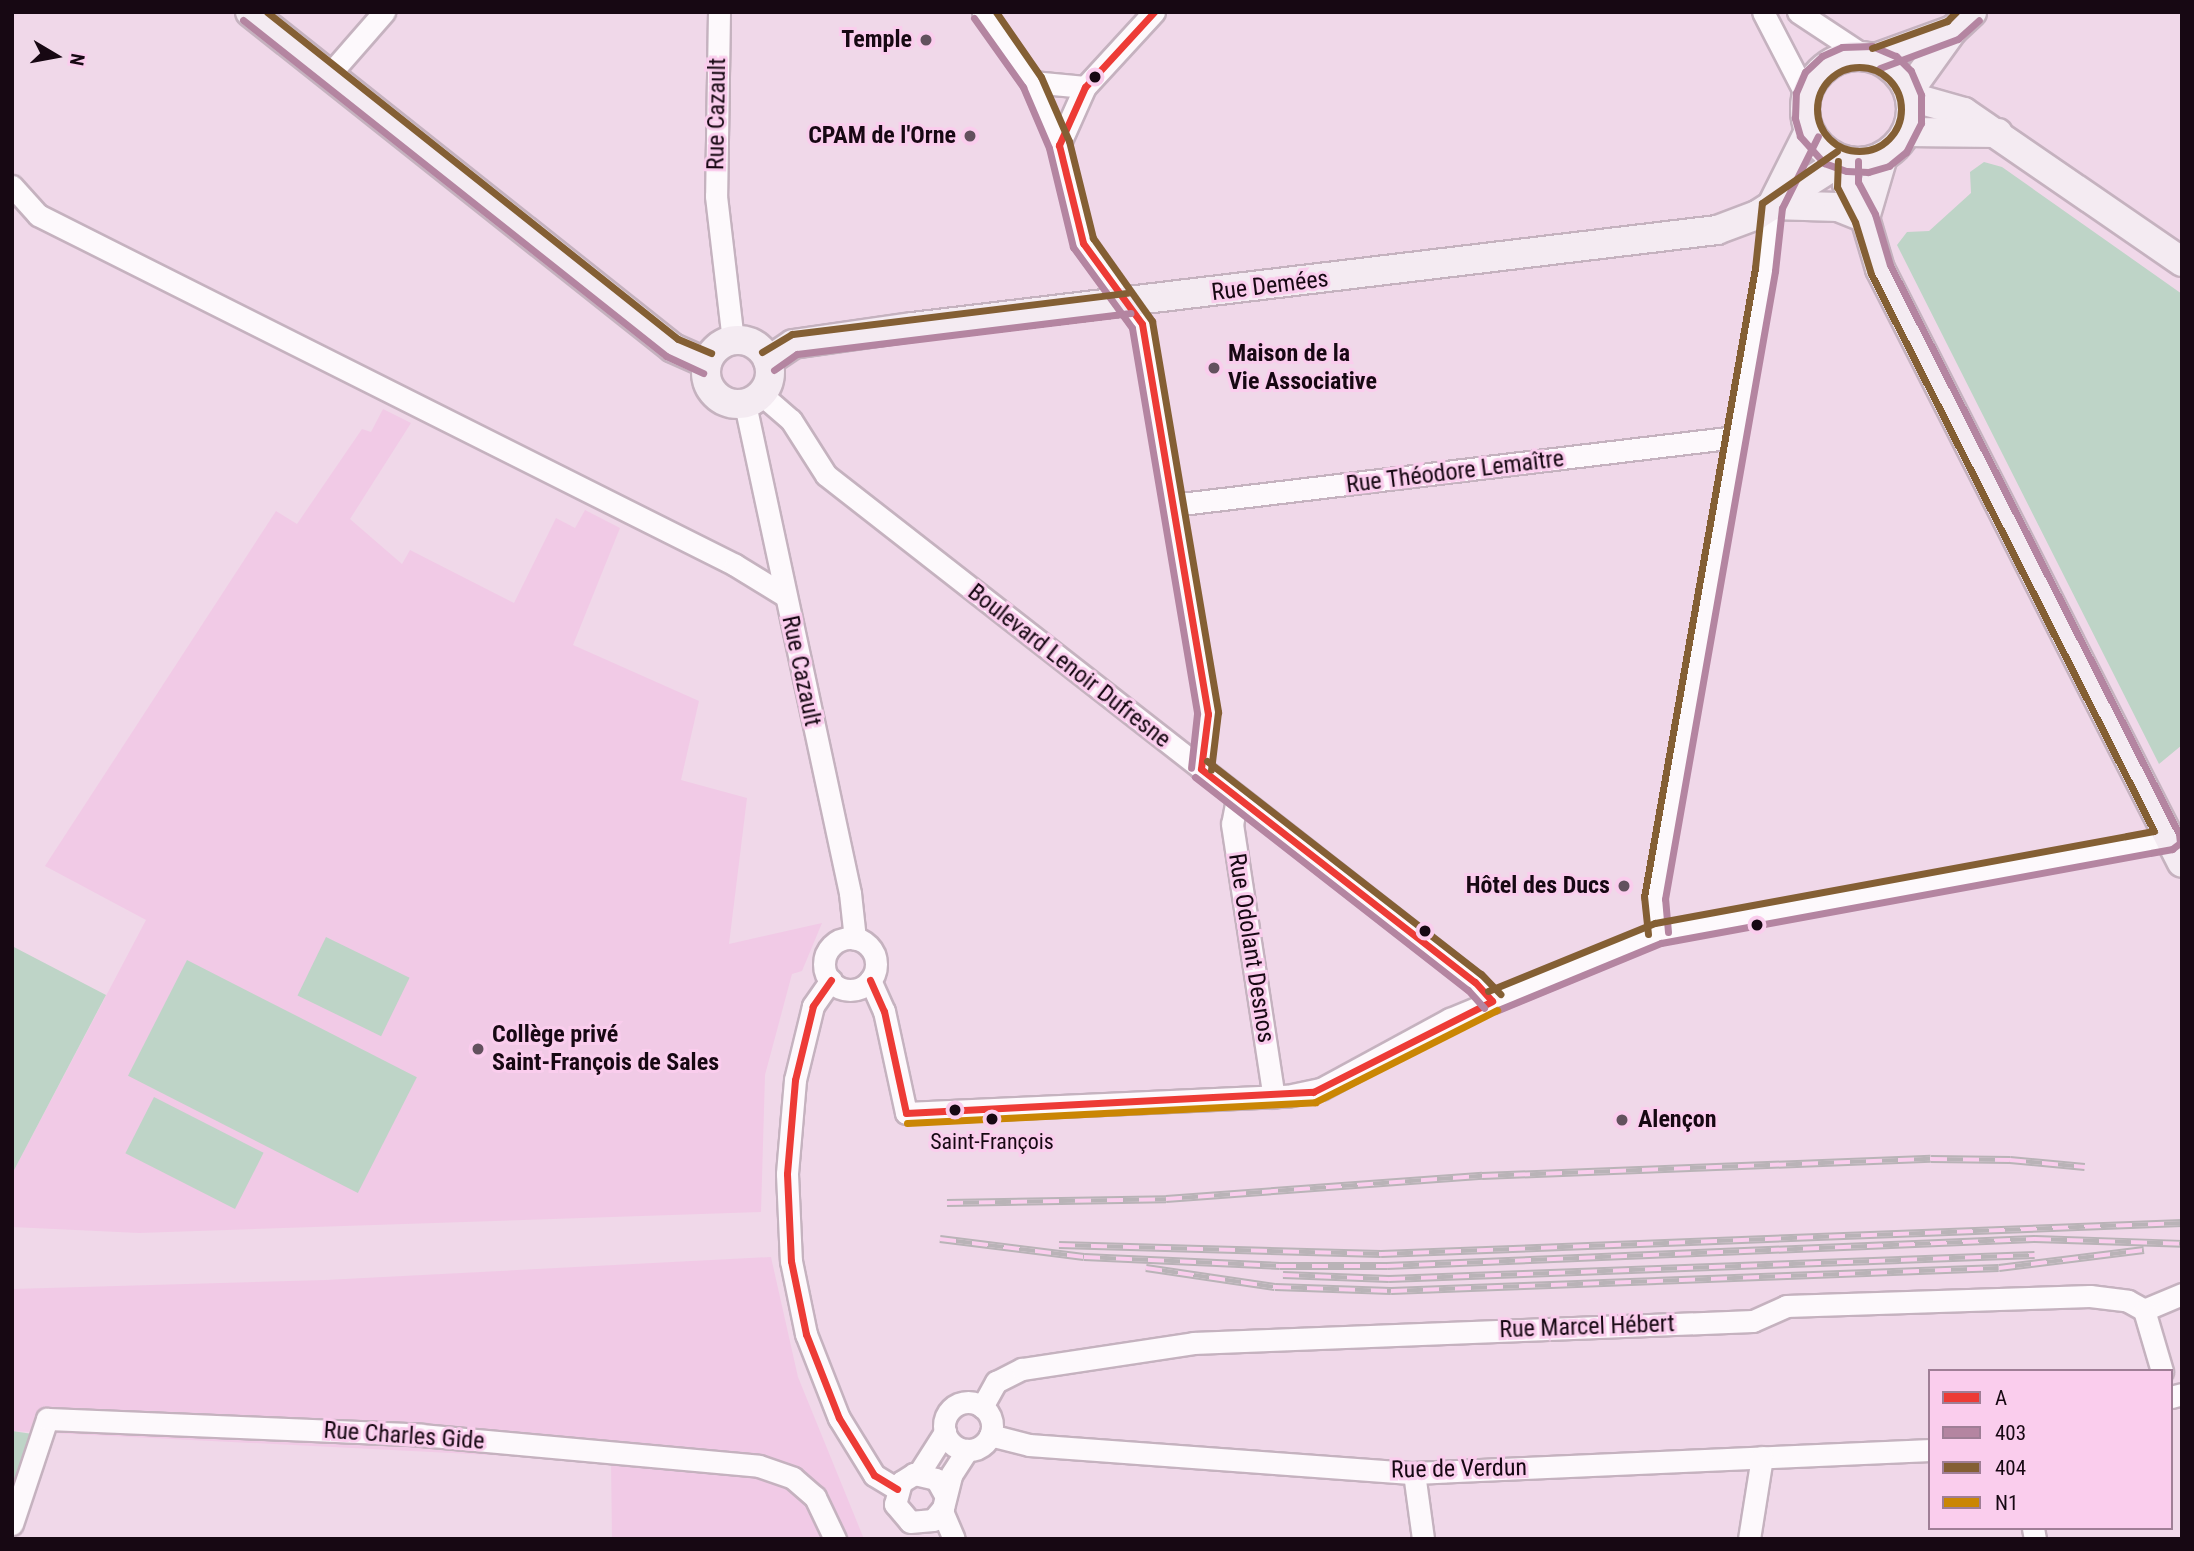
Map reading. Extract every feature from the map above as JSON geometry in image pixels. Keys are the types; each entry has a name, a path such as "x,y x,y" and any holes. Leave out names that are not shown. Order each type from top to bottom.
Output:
{"main road":[{"path":"250,12 673,348 707,363"},
{"path":"1865,218 1838,207 1772,205 1809,131 1806,95 1827,65 1869,56 1963,21"},
{"path":"1865,218 1883,157 1907,132 1910,94 1963,21"},
{"path":"1869,56 1890,65 1910,94 1964,112 1999,133 2182,262"},
{"path":"1809,131 1820,146 1846,161 1883,157"},
{"path":"1907,132 1999,133"},
{"path":"1846,161 1847,184 1865,218 1880,270 2176,851"},
{"name":"Rue Demées","path":"768,361 793,344 1676,238 1717,230 1772,205 1846,161"},
{"path":"733,340 754,344 768,361 770,379 753,400 734,404 714,394 706,374 707,363 717,348 733,340"}],"street":[{"path":"329,75 384,12"},
{"name":"Rue Cazault","path":"719,12 716,196 733,340"},
{"path":"983,12 1032,82 1059,145 1083,243 1142,324 1208,714 1201,769"},
{"path":"1059,145 1085,87 1154,12"},
{"path":"1763,12 1806,95"},
{"path":"1798,12 1869,56"},
{"path":"1032,82 1085,87"},
{"path":"12,186 38,215 735,565 784,596"},
{"path":"1658,933 1654,899 1736,437 1772,205"},
{"name":"Rue Cazault","path":"753,400 773,544 850,893 855,939"},
{"name":"Boulevard Lenoir Dufresne","path":"753,400 791,420 826,475 838,485 1237,799 1475,982 1492,1001"},
{"name":"Rue Théodore Lemaître","path":"1173,505 1736,437"},
{"path":"735,565 753,561 773,544"},
{"name":"Rue Odolant Desnos","path":"1237,799 1231,824 1274,1097"},
{"path":"870,981 846,989 831,981 825,966 828,951 839,941 855,939 873,951 876,967 870,981 884,1011 906,1113 1274,1097 1321,1089 1492,1001 1658,933 2176,851"},
{"path":"831,981 813,1006 794,1091 787,1174 791,1261 806,1334 839,1418 874,1475 897,1489"},
{"path":"2160,1369 2144,1310 2182,1294"},
{"name":"Rue Marcel Hébert","path":"982,1407 996,1382 1022,1369 1193,1343 1753,1321 1786,1306 2090,1296 2127,1301 2144,1310"},
{"path":"919,1474 945,1432 946,1418 954,1407 968,1402 982,1407 991,1420 990,1435 981,1446 967,1450 951,1443 945,1432"},
{"name":"Rue Charles Gide","path":"12,1524 47,1419 421,1435 759,1466 793,1478 815,1497 835,1539"},
{"name":"Rue de Verdun","path":"990,1435 1029,1445 1414,1473 1928,1450"},
{"path":"954,1539 943,1503 936,1479 919,1474 907,1477 897,1489 899,1512 915,1531 933,1520 943,1503 967,1450"},
{"path":"1749,1539 1762,1457"},
{"path":"1414,1473 1423,1539"}],"shaded area":[{"path":"383,409 411,423 350,519 402,564 410,550 514,603 556,518 575,528 585,510 620,528 573,645 699,701 681,780 747,798 729,944 822,923 802,971 792,974 765,1075 761,1212 139,1233 12,1227 12,1174 146,920 45,866 276,511 297,524 362,429 371,432"},
{"path":"771,1257 798,1377 864,1539 612,1539 611,1461 12,1431 12,1289 325,1280"}],"green space":[{"path":"1984,162 2002,167 2182,294 2182,745 2159,764 1897,245 1907,232 1929,231 1971,193 1970,172"},
{"path":"326,937 410,978 381,1036 298,995"},
{"path":"12,946 106,995 12,1174"},
{"path":"187,960 417,1077 358,1193 128,1076"},
{"path":"154,1097 264,1153 235,1209 125,1153"},
{"path":"12,1431 33,1434 12,1491"}],"railway":[{"path":"947,1203 1166,1199 1482,1176 1931,1159 2010,1160 2085,1167"},
{"path":"1059,1245 1381,1254 2182,1223"},
{"path":"940,1239 1084,1257 1280,1266 1387,1266 2035,1239 2182,1244"},
{"path":"1146,1268 1275,1287 1391,1291 1999,1268 2144,1250"},
{"path":"1283,1275 1389,1279 2035,1255"}],"transit line":[{"name":"404","path":"267,12 678,339 711,353"},
{"name":"404","path":"996,12 1041,77 1069,141 1093,238 1152,321 1218,712 1211,770"},
{"name":"A","path":"1154,12 1085,87 1059,145 1083,243 1142,324 1208,714 1201,769"},
{"name":"404","path":"1872,48 1947,21 1956,12"},
{"name":"403","path":"974,18 1023,87 1049,148 1073,247 1132,328 1197,714 1191,768"},
{"name":"403","path":"243,20 666,356 703,373"},
{"name":"403","path":"1880,68 1958,39 1979,20"},
{"name":"403","path":"1846,171 1824,163 1800,136 1795,118 1796,93 1805,72 1822,56 1842,47 1872,46 1896,56 1911,71 1921,95 1921,123 1906,152 1889,166 1868,172 1847,171"},
{"name":"404","path":"1859,67 1875,70 1889,79 1898,93 1901,109 1898,125 1889,139 1875,148 1859,151 1843,148 1829,139 1820,125 1817,109 1820,93 1829,79 1843,70 1859,67"},
{"name":"403","path":"1668,932 1665,899 1775,271 1782,208 1818,136"},
{"name":"404","path":"1648,934 1644,897 1755,268 1762,203 1837,151"},
{"name":"404","path":"1488,991 1655,923 2154,831 1871,274 1855,222 1837,187 1838,161"},
{"name":"403","path":"1496,1011 1661,943 2172,849 2180,843 2179,834 1890,265 1875,214 1858,182 1858,161"},
{"name":"404","path":"762,352 792,334 1128,293"},
{"name":"403","path":"774,370 797,354 1130,313"},
{"name":"404","path":"1207,761 1481,974 1500,994"},
{"name":"A","path":"1201,769 1475,982 1492,1001"},
{"name":"403","path":"1195,777 1468,990 1484,1008"},
{"name":"A","path":"831,980 813,1006 795,1080 787,1174 791,1261 806,1334 839,1418 874,1475 897,1489"},
{"name":"A","path":"870,980 884,1011 906,1113"},
{"name":"A","path":"906,1113 1313,1092 1492,1001"},
{"name":"N1","path":"907,1123 1315,1102 1497,1010"}],"place":[{"name":"Temple","path":"926,40"},
{"name":"CPAM de l'Orne","path":"970,136"},
{"name":"Maison de la Vie Associative","path":"1214,368"},
{"name":"Hôtel des Ducs","path":"1624,886"},
{"name":"Collège privé Saint-François de Sales","path":"478,1049"},
{"name":"Saint-François","path":"992,1119"},
{"name":"Alençon","path":"1622,1120"}]}
